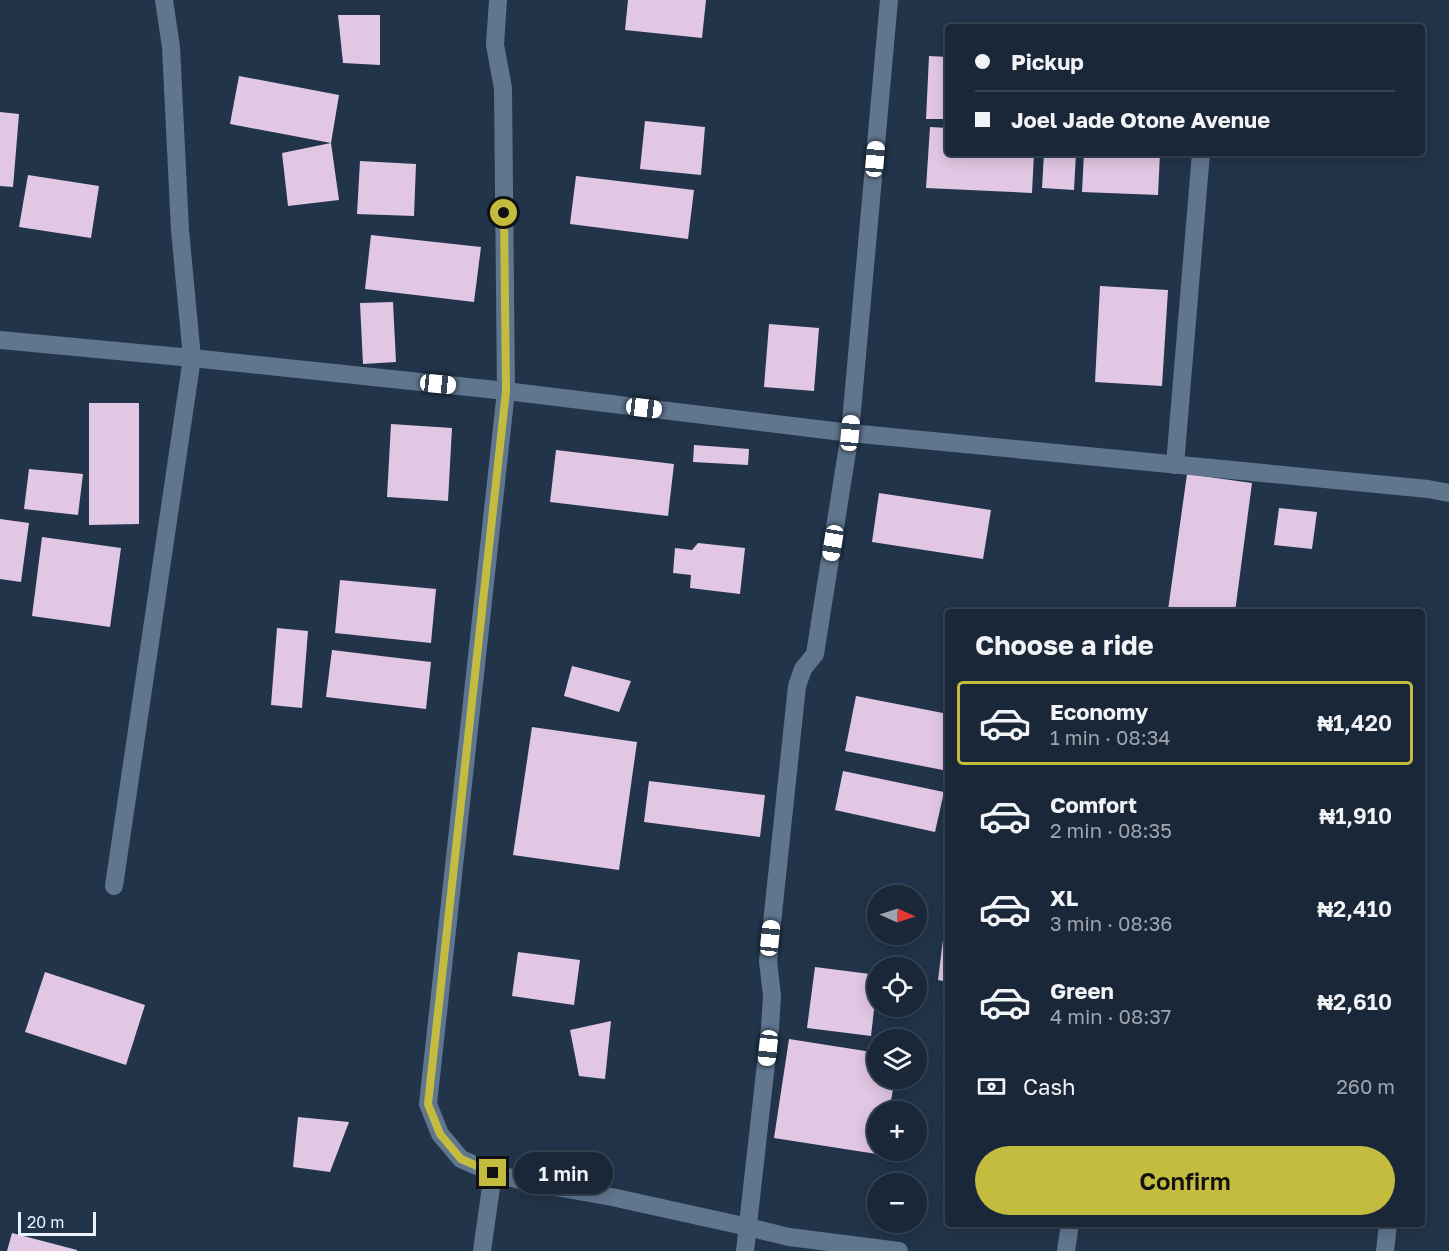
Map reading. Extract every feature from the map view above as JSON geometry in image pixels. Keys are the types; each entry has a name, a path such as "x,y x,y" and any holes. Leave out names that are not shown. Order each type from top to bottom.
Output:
{"street":[{"path":"114,886 192,358 180,230 171,47 164,0"},
{"path":"498,0 495,45 503,88 506,391 428,1104 440,1134 461,1159 493,1173 527,1182 612,1197 789,1238 899,1251"},
{"path":"745,1251 770,1028 772,996 768,961 797,686 803,669 815,654 850,433 889,0"},
{"path":"1175,465 1201,156"},
{"path":"0,340 506,391 850,433 1449,493"},
{"path":"482,1251 493,1173"},
{"path":"1066,1251 1070,1227"},
{"path":"1386,1251 1388,1227"}],"building":[{"path":"628,0 706,0 702,38 625,30"},
{"path":"338,15 380,15 380,65 343,63"},
{"path":"929,56 945,57 945,119 926,119"},
{"path":"239,76 339,95 331,143 230,124"},
{"path":"0,112 19,114 13,187 0,186"},
{"path":"645,121 705,127 701,175 640,169"},
{"path":"930,127 945,128 945,156 1034,156 1032,193 926,188"},
{"path":"331,143 339,200 288,206 282,153"},
{"path":"1044,156 1076,156 1074,190 1042,188"},
{"path":"1084,156 1160,156 1158,195 1082,192"},
{"path":"360,161 416,164 414,216 357,214"},
{"path":"28,175 99,186 91,238 19,227"},
{"path":"576,176 694,190 688,239 570,224"},
{"path":"371,235 481,247 474,302 365,289"},
{"path":"1100,286 1168,290 1162,386 1095,382"},
{"path":"393,302 396,362 363,364 360,303"},
{"path":"769,324 819,328 814,391 764,387"},
{"path":"89,403 139,403 139,524 89,525"},
{"path":"391,424 452,428 448,501 387,497"},
{"path":"694,445 749,449 748,465 693,462"},
{"path":"556,450 674,464 668,516 550,502"},
{"path":"29,469 83,474 78,515 24,509"},
{"path":"1187,474 1252,483 1235,609 1168,609"},
{"path":"879,493 991,510 983,559 872,542"},
{"path":"1279,508 1317,512 1312,549 1274,545"},
{"path":"0,519 29,523 21,582 0,579"},
{"path":"42,537 121,548 110,627 32,616"},
{"path":"698,543 745,548 740,594 690,588 691,575 673,573 675,548 692,550"},
{"path":"340,580 436,589 431,643 335,633"},
{"path":"277,628 308,631 302,708 271,705"},
{"path":"332,650 431,662 426,709 326,697"},
{"path":"572,666 631,681 619,712 564,696"},
{"path":"856,696 945,713 945,770 845,751"},
{"path":"532,727 637,742 619,870 513,855"},
{"path":"843,771 944,792 935,832 835,810"},
{"path":"649,781 765,795 760,837 644,822"},
{"path":"945,923 945,981 938,980"},
{"path":"518,952 580,960 574,1005 512,996"},
{"path":"815,967 867,974 867,1017 873,1017 872,1029 867,1029 867,1036 807,1028"},
{"path":"45,972 145,1005 126,1065 25,1032"},
{"path":"611,1021 605,1079 579,1076 570,1030"},
{"path":"789,1039 867,1051 867,1089 893,1089 891,1101 867,1101 867,1153 774,1138"},
{"path":"298,1117 349,1122 330,1172 293,1167"},
{"path":"12,1233 77,1250 77,1251 7,1251"}],"route":[{"path":"493,1173 461,1159 440,1134 428,1104 506,391 504,213"}]}
